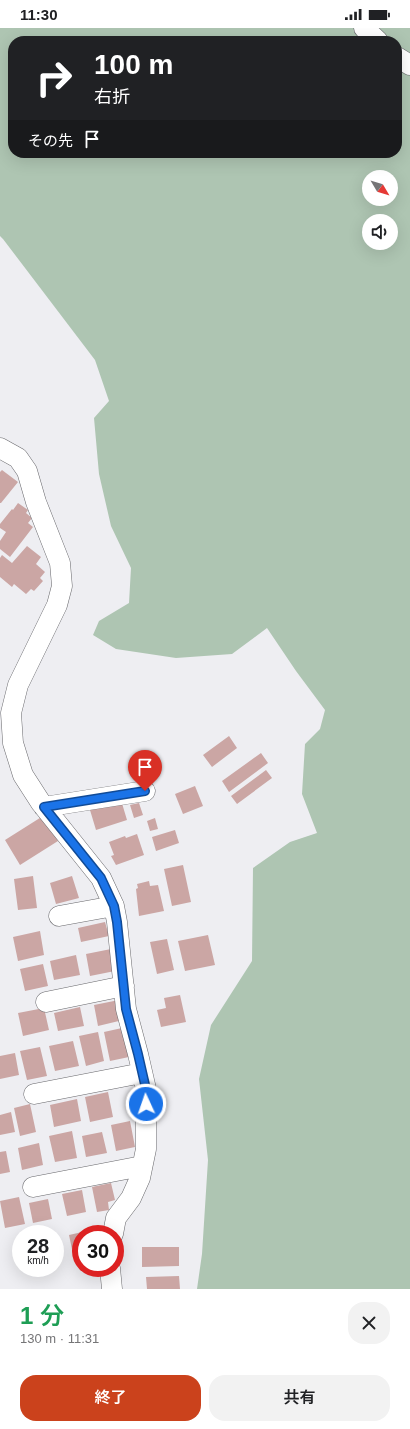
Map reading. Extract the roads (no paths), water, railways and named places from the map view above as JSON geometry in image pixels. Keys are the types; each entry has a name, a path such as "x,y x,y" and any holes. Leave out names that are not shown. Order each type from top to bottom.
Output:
{"street":[{"path":"364,28 373,36"},
{"path":"0,448 18,458 27,471 36,502 60,563 62,586 57,605 18,685 11,714 13,744 22,775 44,807 101,878 114,906 126,1009 146,1089 146,1149 140,1178 131,1198 116,1218 114,1225"},
{"path":"44,807 145,791"},
{"path":"59,916 114,906"},
{"path":"46,1002 124,986"},
{"path":"34,1094 142,1073"},
{"path":"33,1187 142,1166"},
{"path":"111,1277 112,1289"}]}
